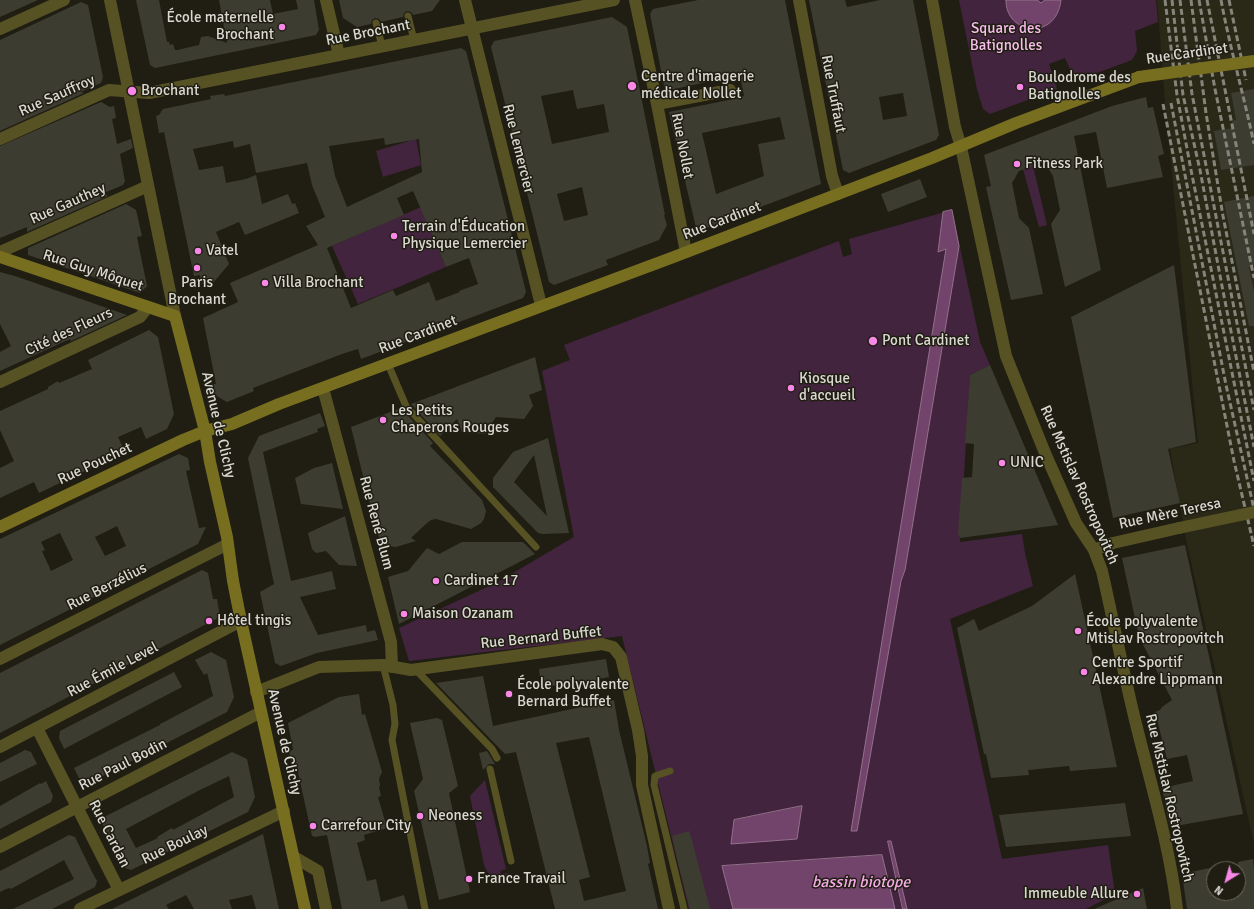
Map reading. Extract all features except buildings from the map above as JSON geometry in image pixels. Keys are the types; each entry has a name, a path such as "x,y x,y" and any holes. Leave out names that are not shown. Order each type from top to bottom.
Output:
{"main road":[{"name":"Rue Cardinet","path":"205,431 232,424 279,404 686,252 961,146 1016,123 1139,77 1254,61"},
{"name":"Rue Guy Môquet","path":"0,257 175,316"},
{"name":"Avenue de Clichy","path":"175,316 205,431 228,544 233,581 241,621 305,909"},
{"name":"Rue Pouchet","path":"0,527 205,431"}],"street":[{"path":"0,30 64,0"},
{"name":"Avenue de Clichy","path":"110,0 175,316"},
{"path":"326,0 339,55"},
{"name":"Rue Lemercier","path":"465,0 541,305"},
{"name":"Rue Brochant","path":"129,92 149,93 614,0"},
{"name":"Rue Nollet","path":"635,0 686,252"},
{"name":"Rue Truffaut","path":"799,0 832,176 838,194"},
{"name":"Rue Mstislav Rostropovitch","path":"932,0 955,128 961,146 1006,356 1045,453 1073,517 1094,550 1102,571 1133,715 1161,824 1174,885 1177,909"},
{"name":"Rue Sauffroy","path":"0,139 108,90 129,92"},
{"path":"657,104 730,90"},
{"name":"Rue Gauthey","path":"0,252 148,186"},
{"name":"Cité des Fleurs","path":"0,382 140,317 148,307"},
{"name":"Rue René Blum","path":"323,388 391,642 388,666"},
{"name":"Rue Mère Teresa","path":"1094,550 1113,543 1254,512"},
{"name":"Rue Berzélius","path":"0,659 228,544"},
{"name":"Rue Émile Level","path":"0,748 241,621"},
{"name":"Rue Bernard Buffet","path":"256,692 319,667 388,666 416,670 602,644 613,647 621,657 638,730 642,756 642,785 668,909"},
{"name":"Rue Paul Bodin","path":"0,847 261,712"},
{"name":"Rue Cardan","path":"37,728 119,890"},
{"name":"Rue Boulay","path":"80,909 284,811"},
{"path":"294,857 318,871 326,909"}],"lane":[{"path":"408,16 414,40"},
{"path":"376,23 382,46"},
{"path":"388,364 406,406 536,547"},
{"path":"388,666 395,724 392,740 425,909"},
{"path":"416,670 492,749 497,758"},
{"path":"490,769 511,861"},
{"path":"670,771 655,776 654,785 684,909"}],"shaded area":[{"path":"1157,0 1254,0 1254,844 1187,544 1170,449 1198,443 1165,102"}],"green space":[{"name":"Square des Batignolles","path":"959,0 1156,0 1158,22 1135,31 1137,51 1132,60 1075,81 1065,58 1049,64 1057,89 990,114 983,109 977,89"},
{"path":"416,139 421,165 383,177 376,151"},
{"path":"1033,166 1047,225 1039,227 1023,169"},
{"name":"Terrain d'Éducation Physique Lemercier","path":"469,186 428,226 446,267 358,304 332,246"},
{"path":"952,210 980,342 990,365 970,375 960,542 1022,534 1033,586 950,619 1002,859 1108,845 1115,894 1086,909 689,909 622,636 409,661 399,628 498,582 574,537 542,371 570,360 564,345 839,241 843,257 852,254 849,239"},
{"path":"485,780 506,869 500,871 501,874 508,873 508,877 500,879 496,879 488,873 484,865 470,796"}],"water":[{"path":"1006,0 1037,0 1041,3 1045,0 1061,0 1057,13 1050,22 1041,27 1031,28 1022,26 1013,20 1008,11"},
{"path":"952,210 959,246 905,570 901,581 857,831 851,831 946,249 938,252 943,212"},
{"path":"802,806 797,839 731,844 734,820"},
{"name":"bassin biotope","path":"888,841 891,841 907,909 903,909"},
{"name":"bassin biotope","path":"882,855 895,909 733,909 722,866"}],"railway":[{"path":"1165,0 1177,95 1254,481"},
{"path":"1172,0 1183,95 1200,170 1254,447"},
{"path":"1180,0 1192,94 1254,410"},
{"path":"1191,0 1206,113 1223,216 1254,372"},
{"path":"1199,0 1215,89 1254,278"},
{"path":"1207,0 1254,234"},
{"path":"1221,0 1254,144"},
{"path":"1229,0 1246,80"},
{"path":"1171,103 1226,385 1254,509"},
{"path":"1163,104 1234,461 1254,546"}],"place":[{"name":"École maternelle Brochant","path":"282,27"},
{"name":"Centre d'imagerie médicale Nollet","path":"632,86"},
{"name":"Boulodrome des Batignolles","path":"1020,87"},
{"name":"Brochant","path":"132,91"},
{"name":"Fitness Park","path":"1017,164"},
{"name":"Terrain d'Éducation Physique Lemercier","path":"394,236"},
{"name":"Vatel","path":"198,251"},
{"name":"Paris Brochant","path":"197,268"},
{"name":"Villa Brochant","path":"265,283"},
{"name":"Pont Cardinet","path":"873,341"},
{"name":"Kiosque d'accueil","path":"791,388"},
{"name":"Les Petits Chaperons Rouges","path":"383,420"},
{"name":"UNIC","path":"1002,463"},
{"name":"Cardinet 17","path":"436,581"},
{"name":"Maison Ozanam","path":"404,614"},
{"name":"Hôtel tingis","path":"209,621"},
{"name":"École polyvalente Mtislav Rostropovitch","path":"1078,631"},
{"name":"Centre Sportif Alexandre Lippmann","path":"1084,672"},
{"name":"École polyvalente Bernard Buffet","path":"509,694"},
{"name":"Neoness","path":"420,816"},
{"name":"Carrefour City","path":"313,826"},
{"name":"France Travail","path":"469,879"},
{"name":"Immeuble Allure","path":"1137,894"}]}
